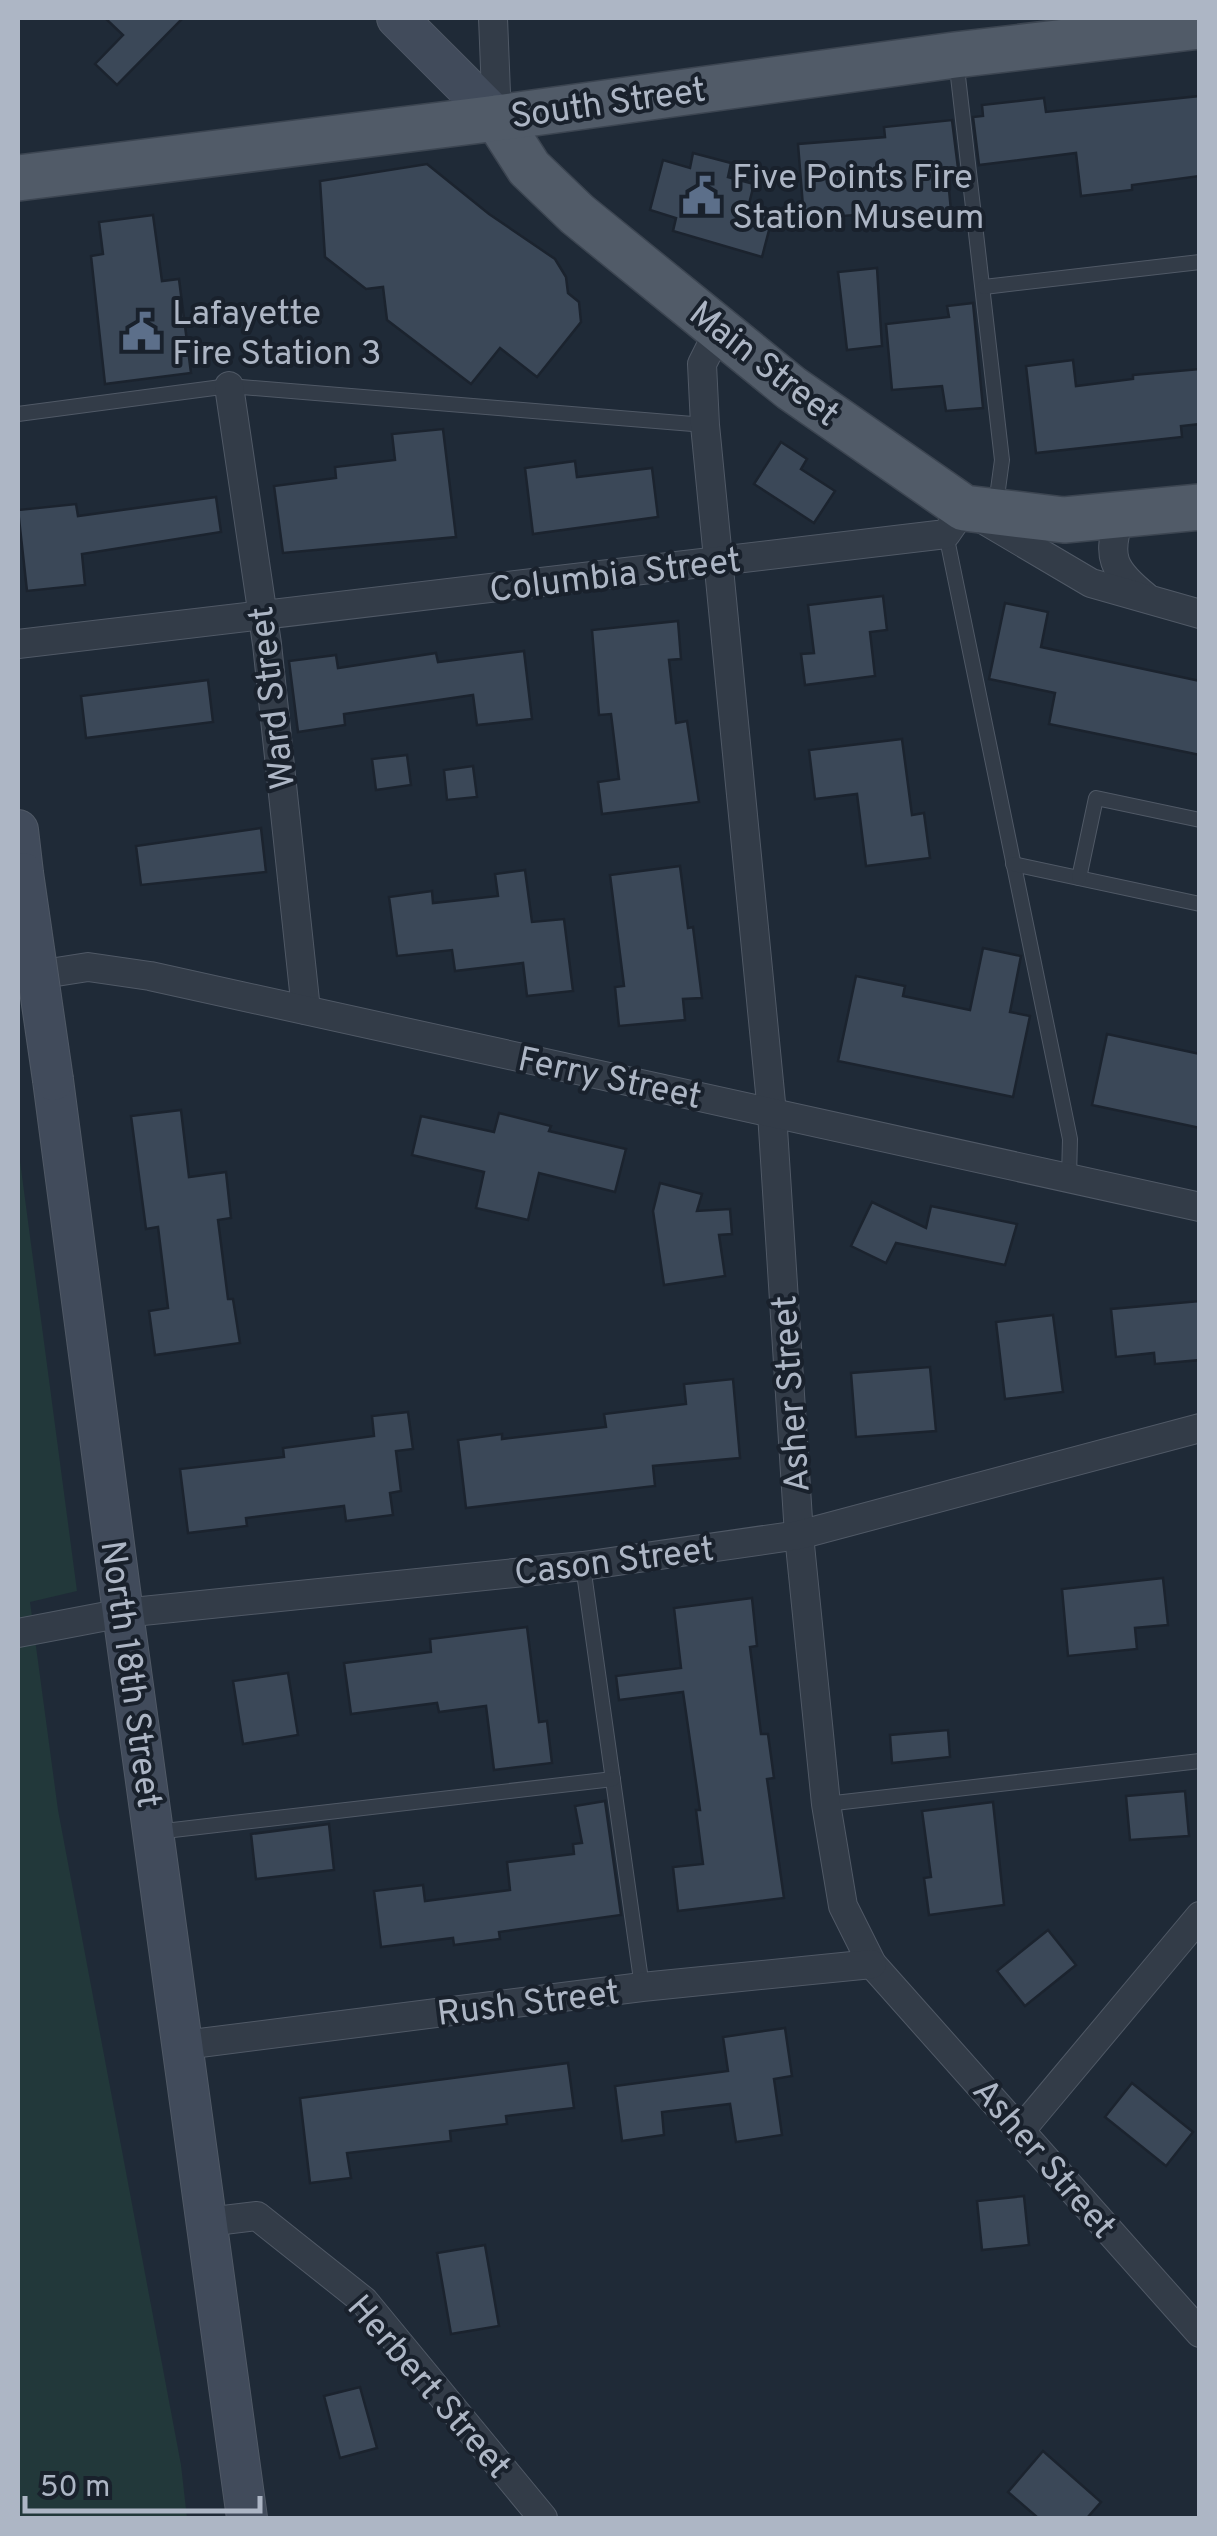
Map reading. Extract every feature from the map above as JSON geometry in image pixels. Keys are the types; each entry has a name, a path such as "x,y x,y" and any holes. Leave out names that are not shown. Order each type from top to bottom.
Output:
{"main road":[{"name":"Main Street","path":"397,18 497,118 529,168 577,214 791,388 968,518"},
{"name":"South Street","path":"18,178 497,118 956,54 1097,28 1200,26"},
{"name":"Columbia Street","path":"968,518 1064,520 1200,507"},
{"name":"North 18th Street","path":"18,830 248,2518"}],"street":[{"path":"493,18 497,118"},
{"name":"Asher Street","path":"720,328 702,364 705,426 772,1112 799,1536 826,1804 843,1906 872,1964 1200,2333"},
{"name":"Ward Street","path":"228,386 262,618 306,1010"},
{"path":"1120,517 1111,542 1113,559 1124,579 1145,596"},
{"name":"Columbia Street","path":"18,644 718,561 968,518"},
{"name":"Main Street","path":"968,518 1090,583 1200,614"},
{"name":"Ferry Street","path":"18,978 88,968 150,976 1200,1208"},
{"name":"Cason Street","path":"18,1633 122,1613 583,1566 799,1536 1200,1428"},
{"path":"1020,2130 1200,1916"},
{"name":"Rush Street","path":"184,2044 642,1987 872,1964"},
{"name":"Herbert Street","path":"207,2222 258,2216 364,2301 543,2518"}],"lane":[{"path":"956,54 1002,460 968,518 1013,864 1070,1139 1068,1176"},
{"path":"984,286 1200,262"},
{"path":"18,414 228,386 705,426"},
{"path":"1079,878 1096,798 1200,820"},
{"path":"1013,864 1200,904"},
{"path":"583,1566 642,1987"},
{"path":"826,1804 1200,1762"},
{"path":"154,1832 612,1778"}],"green space":[{"path":"18,1146 77,1591 30,1602 58,1810 181,2465 187,2518 18,2518"}],"building":[{"path":"105,18 183,18 117,85 95,64 123,35"},
{"path":"1200,96 1200,176 1081,196 1076,153 979,165 973,117 983,116 982,105 1044,98 1046,112"},
{"path":"952,120 958,168 947,169 952,221 894,227 893,212 804,219 798,144 885,137 884,127"},
{"name":"Five Points Fire Station Museum","path":"693,153 731,163 728,177 754,184 748,208 773,215 762,257 673,231 676,218 650,210 663,160 690,168"},
{"path":"427,164 489,214 555,259 566,277 568,293 579,302 581,322 537,377 500,348 471,384 387,320 383,287 366,289 325,257 320,181"},
{"name":"Lafayette Fire Station 3","path":"153,215 162,281 179,279 191,373 105,384 91,256 103,254 99,222"},
{"path":"877,268 882,346 847,350 838,272"},
{"path":"973,303 983,408 946,411 942,386 892,390 886,324 949,317 947,306"},
{"path":"1073,360 1076,386 1133,379 1133,375 1200,369 1200,424 1181,426 1182,437 1036,453 1026,366"},
{"path":"443,429 456,537 283,553 274,486 336,478 335,467 395,460 392,434"},
{"path":"781,442 807,459 801,469 835,491 814,523 754,484"},
{"path":"575,461 577,477 652,468 658,517 533,534 525,468"},
{"path":"216,497 221,532 82,554 85,585 27,591 18,510 76,504 78,516"},
{"path":"883,596 887,630 870,632 875,676 805,685 801,654 814,653 808,605"},
{"path":"1005,603 1048,612 1041,647 1200,681 1200,755 1049,724 1055,693 989,679"},
{"path":"678,621 681,659 669,660 676,723 687,721 699,802 602,814 598,782 619,779 611,714 599,715 592,630"},
{"path":"524,651 532,719 477,725 473,695 344,714 345,725 298,732 289,661 336,655 338,668 436,653 438,662"},
{"path":"208,680 213,722 86,738 81,696"},
{"path":"902,739 912,815 924,813 930,858 866,866 857,794 815,799 809,750"},
{"path":"407,755 411,785 376,790 372,759"},
{"path":"473,766 477,797 447,800 444,770"},
{"path":"261,828 266,872 141,885 136,846"},
{"path":"680,866 702,998 683,999 685,1020 619,1026 615,987 624,986 610,875"},
{"path":"525,870 532,922 564,919 573,991 527,996 523,963 455,971 452,950 397,956 389,897 432,891 433,903 498,896 495,874"},
{"path":"983,948 1021,956 1010,1012 1030,1016 1013,1097 838,1061 856,976 905,986 903,996 970,1010"},
{"path":"1107,1034 1200,1054 1200,1128 1092,1105"},
{"path":"181,1110 189,1177 226,1172 231,1218 218,1220 228,1299 233,1299 240,1343 155,1355 149,1311 168,1308 158,1227 146,1229 131,1116"},
{"path":"499,1113 551,1126 549,1131 626,1149 615,1192 539,1173 528,1220 476,1208 484,1172 412,1155 421,1116 494,1132"},
{"path":"660,1183 702,1194 697,1211 730,1209 732,1234 719,1235 725,1276 664,1285 653,1211"},
{"path":"872,1202 926,1228 931,1206 1017,1224 1005,1265 896,1243 886,1263 851,1246"},
{"path":"1200,1301 1200,1360 1155,1364 1154,1353 1116,1357 1111,1309"},
{"path":"1053,1315 1063,1392 1005,1399 996,1322"},
{"path":"930,1367 936,1431 856,1437 851,1373"},
{"path":"733,1379 740,1458 653,1466 655,1486 466,1508 458,1440 606,1427 604,1414 686,1404 684,1384"},
{"path":"408,1412 413,1449 396,1451 401,1491 390,1493 393,1515 346,1521 344,1506 246,1518 247,1526 188,1533 180,1469 284,1457 283,1448 374,1436 372,1416"},
{"path":"1163,1578 1168,1625 1135,1628 1137,1649 1068,1656 1062,1589"},
{"path":"752,1598 757,1646 750,1647 761,1734 768,1734 774,1778 767,1779 784,1898 678,1911 673,1867 703,1864 696,1810 700,1810 683,1692 619,1700 616,1676 681,1668 674,1608"},
{"path":"527,1627 539,1722 547,1721 552,1763 494,1770 486,1706 439,1712 437,1703 351,1714 344,1663 431,1652 430,1639"},
{"path":"288,1673 298,1735 243,1744 233,1681"},
{"path":"948,1730 950,1757 892,1763 890,1735"},
{"path":"1185,1791 1189,1836 1130,1840 1126,1796"},
{"path":"605,1801 621,1915 499,1932 500,1939 454,1945 453,1938 381,1947 374,1891 423,1885 425,1901 510,1890 507,1862 574,1854 573,1844 582,1843 575,1806"},
{"path":"993,1802 1004,1905 929,1915 924,1878 931,1877 922,1811"},
{"path":"329,1824 334,1870 256,1879 251,1834"},
{"path":"1048,1930 1076,1965 1025,2006 997,1971"},
{"path":"785,2028 792,2076 774,2079 782,2135 736,2142 730,2104 662,2112 664,2135 622,2141 615,2086 728,2071 723,2037"},
{"path":"568,2063 574,2108 506,2116 507,2124 450,2131 451,2141 347,2153 351,2178 310,2183 300,2098"},
{"path":"1132,2083 1193,2132 1166,2166 1105,2117"},
{"path":"1024,2196 1029,2245 982,2250 977,2201"},
{"path":"485,2245 499,2326 451,2334 437,2253"},
{"path":"360,2387 377,2448 340,2458 324,2396"},
{"path":"1043,2451 1101,2502 1087,2518 1038,2518 1008,2492"}],"place":[{"name":"Five Points Fire Station Museum","path":"702,196"},
{"name":"Lafayette Fire Station 3","path":"142,332"}]}
